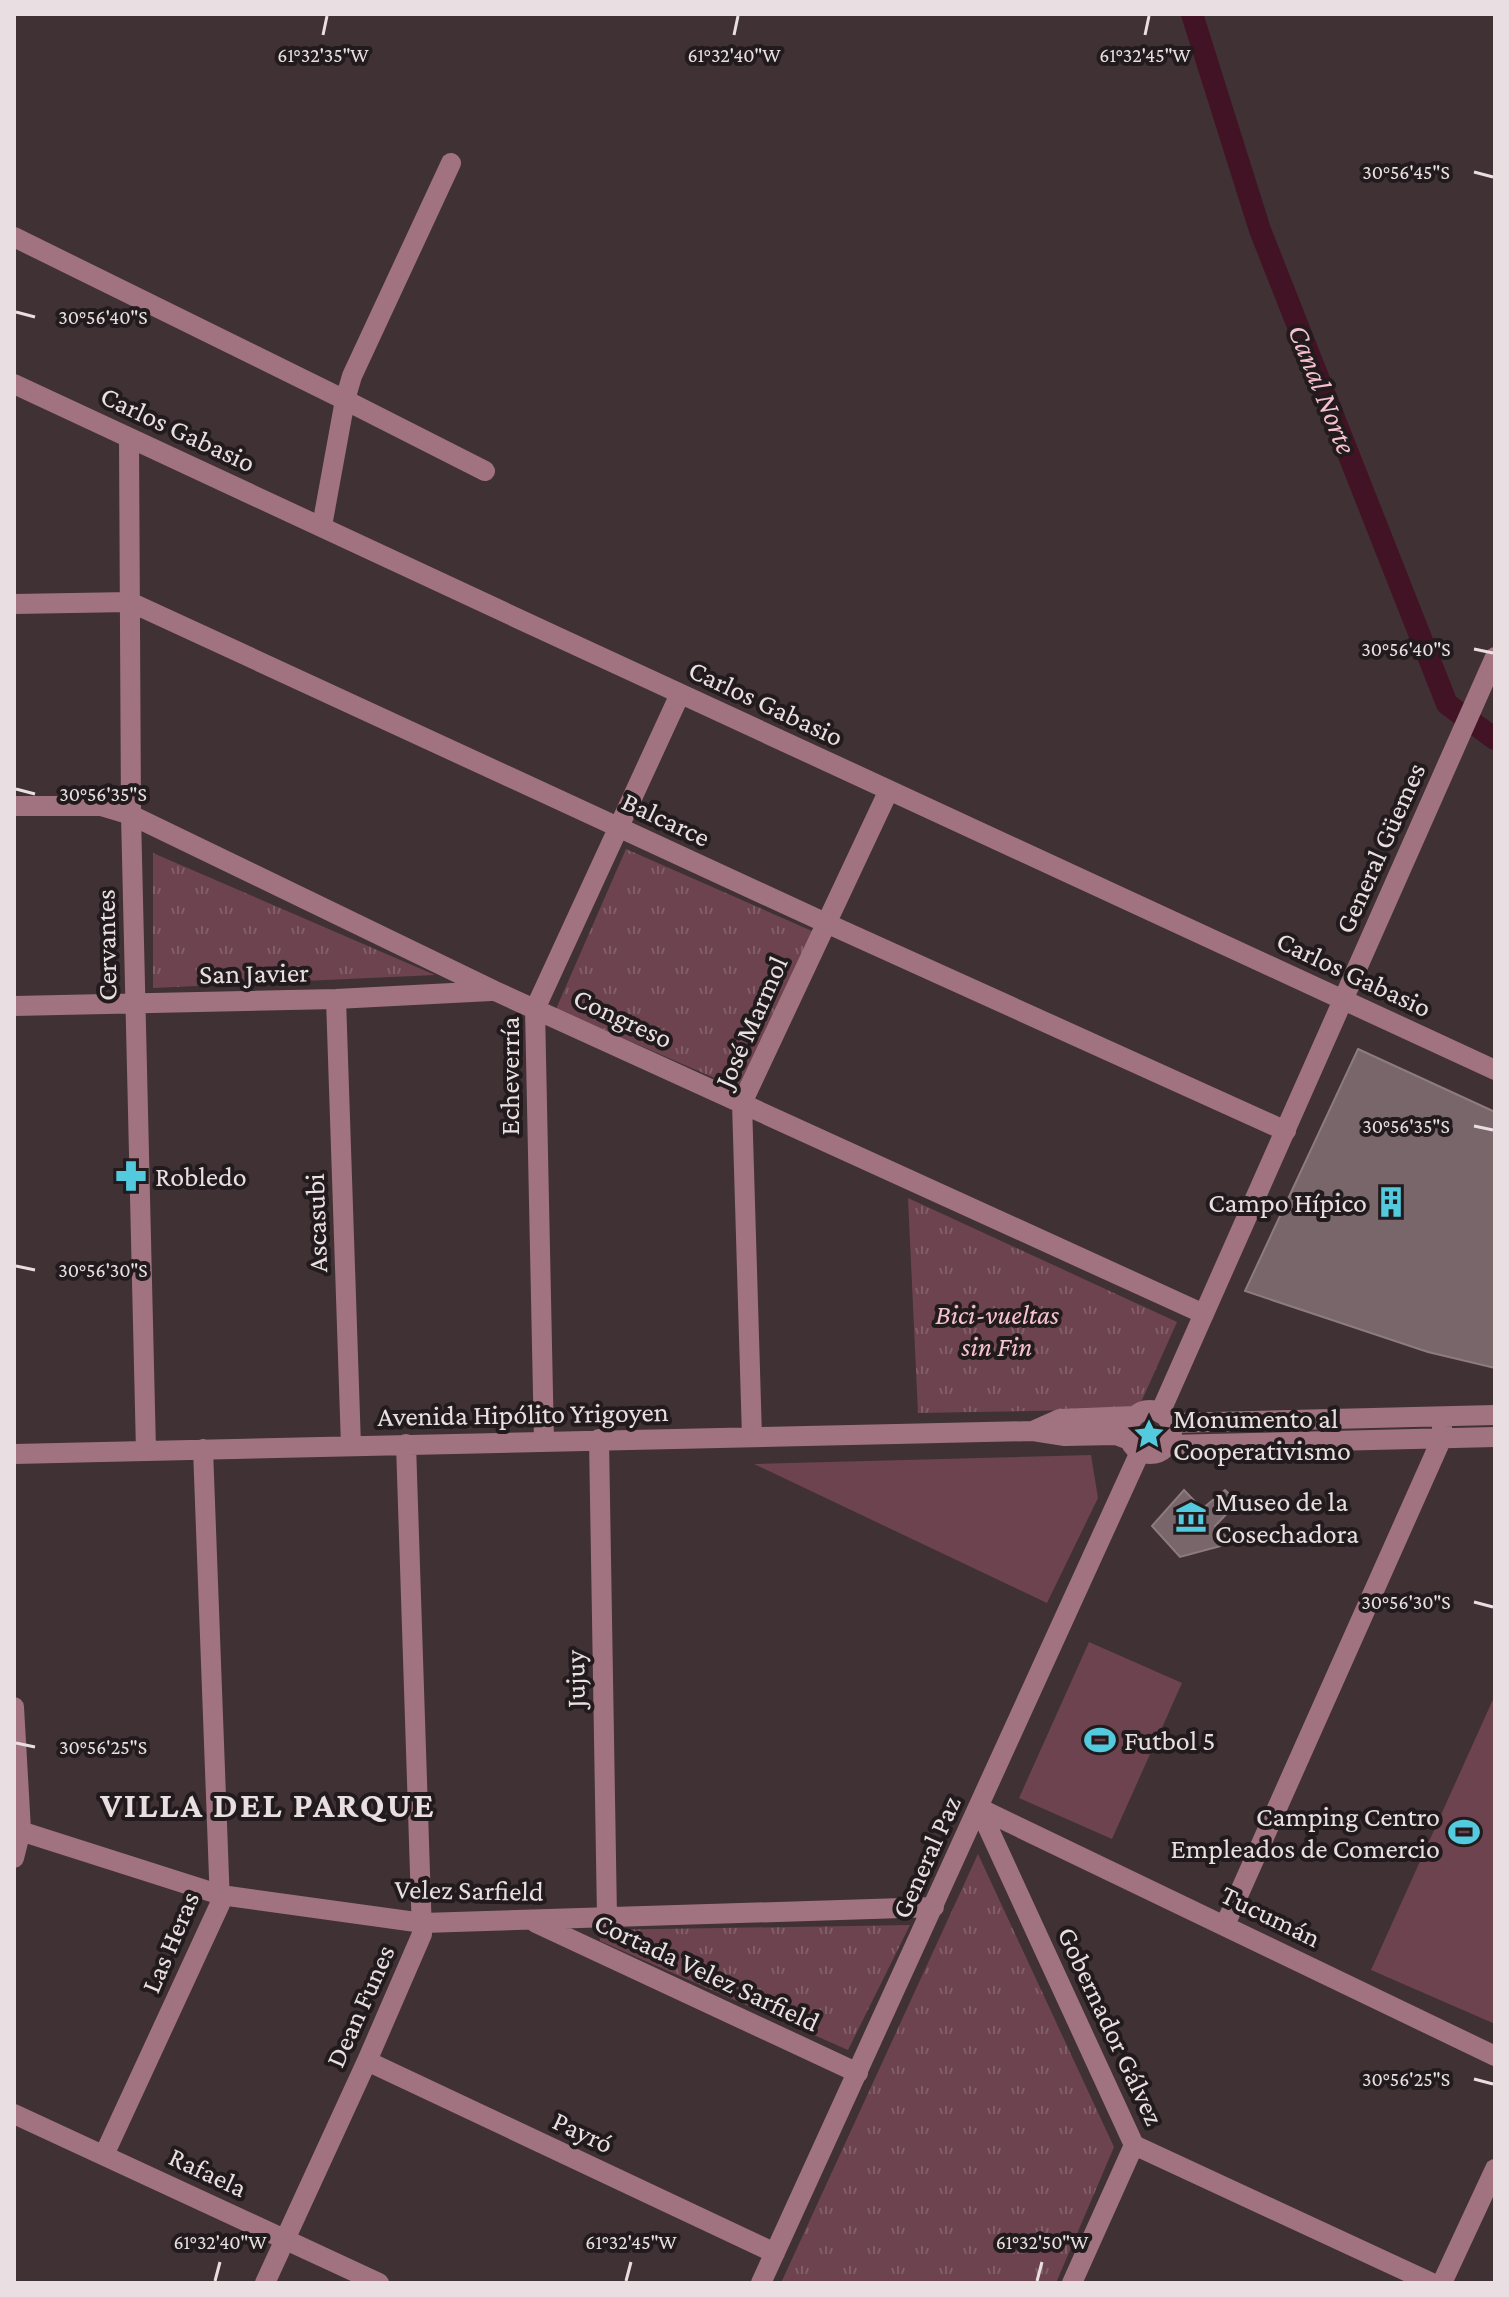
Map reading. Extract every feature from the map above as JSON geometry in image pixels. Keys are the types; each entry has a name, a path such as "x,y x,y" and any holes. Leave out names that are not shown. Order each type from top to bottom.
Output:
{"street":[{"path":"322,526 352,376 451,163"},
{"path":"14,237 485,471"},
{"name":"Carlos Gabasio","path":"14,384 888,792 1495,1070"},
{"name":"Cervantes","path":"129,438 131,815 146,1451"},
{"name":"Balcarce","path":"14,604 130,602 1286,1131"},
{"name":"General Güemes","path":"1165,1418 1204,1314 1494,663"},
{"name":"Echeverría","path":"544,1442 535,1009 680,694"},
{"name":"José Marmol","path":"752,1437 742,1103 888,792"},
{"name":"Congreso","path":"14,806 101,806 131,815 495,991 1204,1314"},
{"name":"San Javier","path":"14,1006 336,999 495,991"},
{"name":"Ascasubi","path":"336,999 351,1446"},
{"name":"Avenida Hipólito Yrigoyen","path":"1033,1431 1060,1419 1135,1416 1147,1411 1165,1418 1495,1415"},
{"path":"1134,1446 1128,1428 1135,1416"},
{"path":"1225,1925 1442,1438 1442,1417"},
{"path":"1165,1418 1172,1431 1168,1445"},
{"name":"Avenida Hipólito Yrigoyen","path":"14,1454 1033,1431 1065,1436 1116,1435 1152,1454 1168,1445 1495,1437"},
{"name":"Jujuy","path":"599,1439 607,1917"},
{"name":"Dean Funes","path":"265,2283 418,1945 423,1923 406,1444"},
{"name":"General Paz","path":"761,2283 979,1808 1134,1446"},
{"name":"Las Heras","path":"104,2155 218,1911 221,1895 203,1449"},
{"path":"14,1707 18,1830 14,1858"},
{"name":"Tucumán","path":"979,1808 1495,2056"},
{"name":"Gobernador Gálvez","path":"979,1808 1134,2145 1432,2283"},
{"name":"Velez Sarfield","path":"18,1830 221,1895 423,1923 934,1907"},
{"name":"Cortada Velez Sarfield","path":"532,1921 858,2073"},
{"name":"Payró","path":"367,2061 775,2253"},
{"name":"Rafaela","path":"14,2114 379,2283"},
{"path":"1072,2283 1134,2145"},
{"path":"1442,2283 1495,2169"}],"green space":[{"path":"626,849 812,931 742,1090 556,1009"},
{"path":"153,853 435,975 153,988"},
{"name":"Bici-vueltas sin Fin","path":"908,1198 1177,1322 1138,1409 918,1413"},
{"path":"1091,1455 1098,1498 1047,1603 754,1464"},
{"name":"Futbol 5","path":"1089,1642 1182,1683 1112,1839 1019,1798"},
{"name":"Camping Centro Empleados de Comercio","path":"1495,1695 1495,2024 1371,1970"},
{"path":"978,1854 1114,2147 1056,2283 781,2283"},
{"path":"910,1925 848,2050 600,1941 599,1930"}],"building":[{"name":"Campo Hípico","path":"1358,1049 1495,1112 1495,1368 1428,1352 1245,1291"},
{"name":"Museo de la Cosechadora","path":"1184,1490 1202,1509 1225,1490 1238,1502 1215,1526 1232,1543 1180,1557 1152,1526"}],"waterway":[{"name":"Canal Norte","path":"1192,14 1260,230 1447,704 1495,739"}],"place":[{"name":"Robledo","path":"131,1176"},
{"name":"Campo Hípico","path":"1391,1202"},
{"name":"Monumento al Cooperativismo","path":"1149,1434"},
{"name":"Museo de la Cosechadora","path":"1191,1517"},
{"name":"Futbol 5","path":"1100,1740"},
{"name":"Camping Centro Empleados de Comercio","path":"1464,1832"}],"district":[{"name":"VILLA DEL PARQUE","path":"268,1805"}]}
